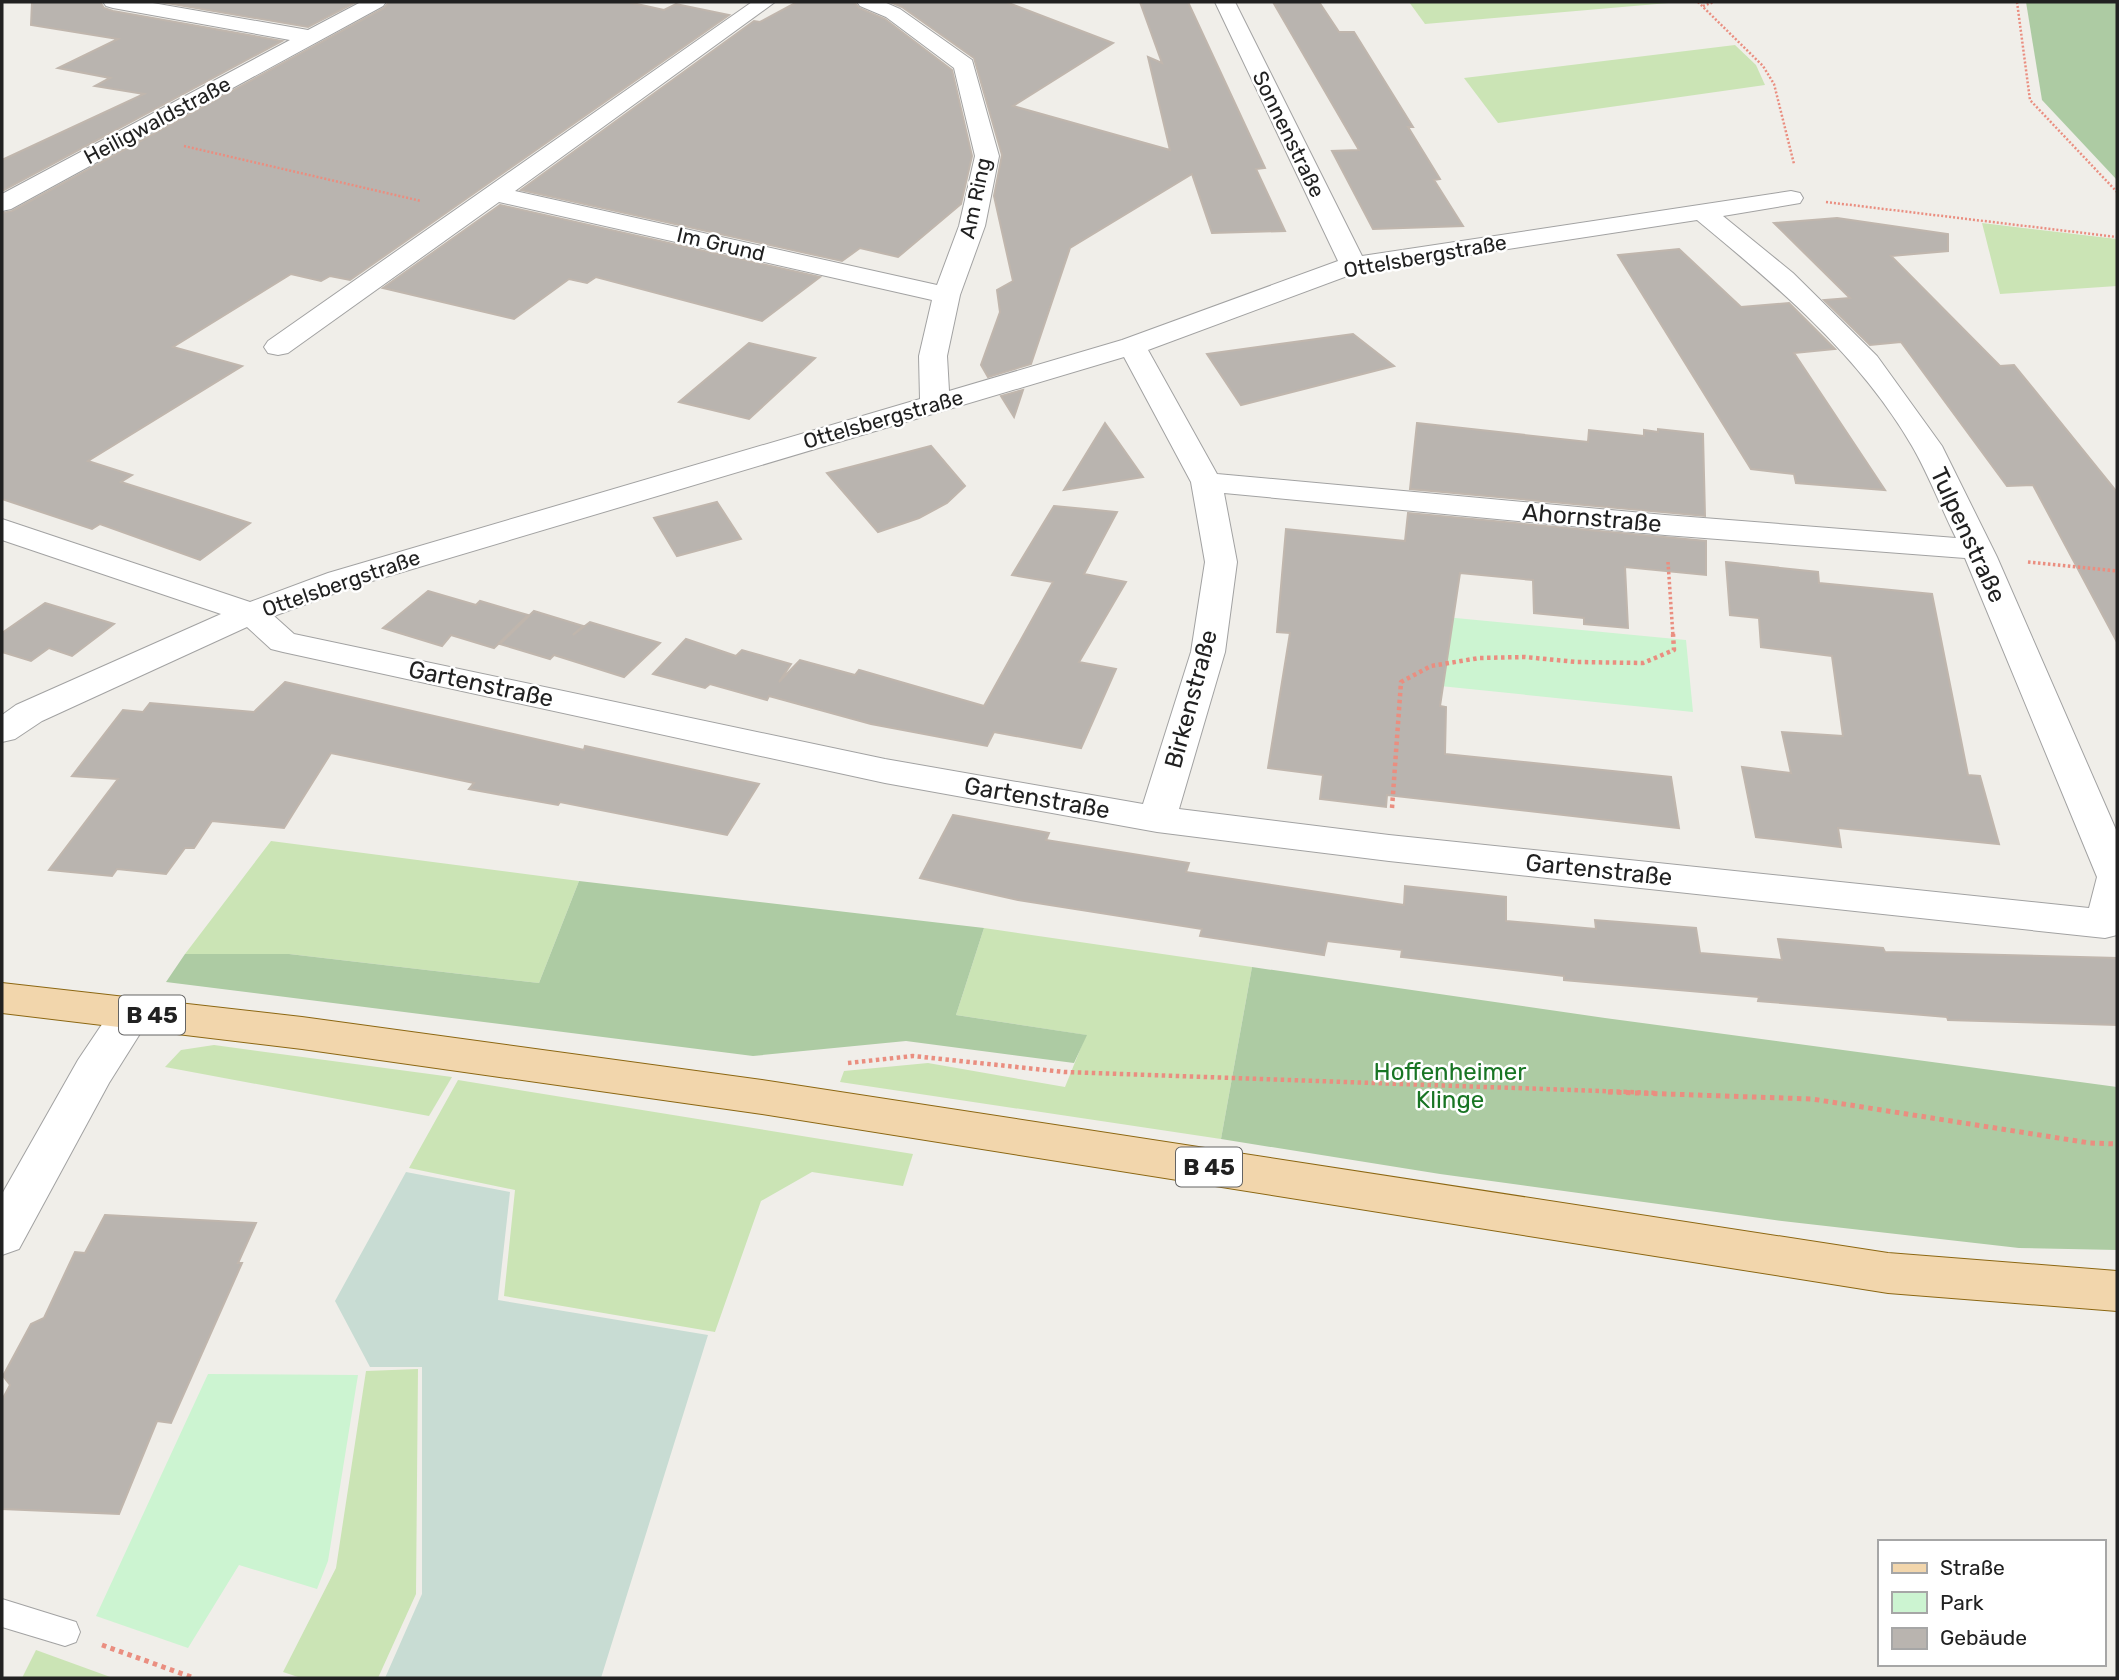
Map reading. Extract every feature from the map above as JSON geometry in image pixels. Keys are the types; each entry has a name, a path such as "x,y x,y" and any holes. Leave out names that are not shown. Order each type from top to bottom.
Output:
{"main road":[{"name":"B 45","path":"2,998 302,1033 762,1097 1888,1273 2117,1291"}],"street":[{"path":"113,2 312,37"},
{"name":"Heiligwaldstraße","path":"2,204 376,2"},
{"path":"278,347 765,2"},
{"name":"Am Ring","path":"867,2 892,13 964,65 987,156 972,226 947,295 933,356 935,404"},
{"name":"Sonnenstraße","path":"1225,2 1353,265"},
{"name":"Im Grund","path":"496,194 947,295"},
{"name":"Ottelsbergstraße","path":"2,731 29,713 251,613 340,580 1132,346 1353,265 1791,198"},
{"name":"Tulpenstraße","path":"1704,213 1784,279 1867,362 1927,446 1979,553 2117,877 2105,924"},
{"name":"Birkenstraße","path":"1132,346 1206,482 1221,562 1208,652 1157,819"},
{"name":"Ahornstraße","path":"1206,482 1979,553"},
{"name":"Gartenstraße","path":"2,529 251,613 283,642 885,771 1157,819 1389,848 2105,924"},
{"path":"2,1236 93,1072 132,1013"}],"lane":[{"path":"2,1613 65,1632"}],"path":[{"path":"1698,2 1749,50 1774,84 1798,181 1791,198 2117,237"},
{"path":"1702,6 1714,2"},
{"path":"2017,2 2030,100 2117,192"},
{"path":"131,133 470,212"},
{"path":"1389,848 1401,682 1431,666 1479,658 1525,657 1577,662 1643,663 1674,650 1665,524"},
{"path":"1979,553 2117,571"},
{"path":"845,1063 913,1056 1064,1072 1812,1099 2090,1143 2117,1144"},
{"path":"65,1632 194,1678"}],"green space":[{"path":"1409,2 1680,2 1425,24"},
{"path":"2026,2 2117,2 2117,180 2042,100"},
{"path":"1735,45 1756,65 1765,85 1498,123 1464,78"},
{"path":"1982,223 2117,239 2117,286 2000,294"},
{"path":"1393,612 1686,640 1693,712 1401,682"},
{"path":"271,841 579,881 539,983 289,954 185,954"},
{"path":"579,881 984,928 956,1015 1087,1035 1074,1063 906,1041 753,1056 166,982 185,954 289,954 539,983"},
{"path":"984,928 1252,967 1221,1139 840,1082 844,1071 928,1063 1065,1087 1086,1035 956,1015"},
{"name":"Hoffenheimer Klinge","path":"1252,967 2117,1087 2117,1250 2019,1248 1782,1221 1440,1174 1221,1139"},
{"path":"214,1045 452,1077 429,1116 165,1067 181,1050"},
{"path":"458,1080 913,1154 903,1186 812,1172 761,1201 715,1332 504,1296 515,1190 409,1168"},
{"path":"406,1172 510,1192 498,1300 708,1335 601,1678 385,1678 422,1594 422,1367 370,1367 335,1301"},
{"path":"418,1369 416,1594 378,1678 301,1678 283,1672 336,1568 366,1371"},
{"path":"208,1374 358,1375 328,1561 317,1589 239,1565 188,1648 96,1616"},
{"path":"36,1650 113,1678 22,1678"}],"building":[{"path":"32,2 100,2 104,8 113,11 282,41 2,191 2,160 144,94 95,86 110,78 58,68 118,39 31,25"},
{"path":"161,2 356,2 308,27"},
{"path":"389,2 628,2 664,10 676,4 729,15 350,280 330,276 321,281 291,274 173,347 242,366 88,461 132,475 121,482 250,523 200,560 100,524 92,529 2,499 2,213 12,211 384,8"},
{"path":"797,2 854,2 859,8 885,19 952,70 972,156 961,204 898,257 860,248 842,261 521,190 754,21 760,22"},
{"path":"890,2 1006,2 1113,43 1013,106 1170,150 1148,57 1162,63 1140,2 1188,2 1265,168 1256,169 1285,231 1212,233 1192,174 1070,248 1031,364 988,377 981,365 1000,312 997,290 1013,281 994,196 1002,155 974,58 902,7"},
{"path":"1273,2 1319,2 1339,32 1354,32 1413,127 1408,127 1440,179 1434,180 1463,226 1373,229 1332,151 1359,150"},
{"path":"500,205 820,277 762,321 596,277 587,283 569,279 514,319 383,288"},
{"path":"1837,218 1948,234 1948,251 1891,256 2000,366 2014,365 2117,492 2117,642 2033,485 2007,486 1901,342 1870,345 1824,300 1850,298 1774,223"},
{"path":"1679,249 1741,307 1789,303 1835,349 1794,353 1885,490 1796,483 1794,474 1751,469 1618,255"},
{"path":"1353,334 1394,366 1241,405 1207,354"},
{"path":"749,343 815,358 749,419 679,402"},
{"path":"1023,390 1014,417 1001,396"},
{"path":"1105,423 1143,477 1064,490"},
{"path":"1417,423 1588,442 1589,430 1644,436 1644,430 1658,432 1658,429 1703,434 1705,516 1410,489"},
{"path":"931,446 965,486 947,503 919,518 878,532 827,473"},
{"path":"717,502 741,539 677,556 654,518"},
{"path":"1054,506 1117,512 1084,574 1126,582 1079,662 1116,669 1081,748 994,732 987,746 871,724 769,696 767,700 710,684 705,688 653,674 686,639 736,656 742,650 791,664 779,682 800,660 855,675 859,670 984,706 1053,582 1012,575"},
{"path":"1408,513 1706,541 1706,575 1625,567 1628,628 1584,624 1584,618 1534,613 1533,580 1460,573 1440,706 1446,707 1445,754 1671,777 1679,828 1387,795 1386,807 1320,799 1323,775 1268,768 1290,633 1277,632 1286,529 1405,541"},
{"path":"1726,562 1818,572 1819,583 1932,594 1968,775 1980,776 1999,844 1838,828 1841,847 1756,837 1742,767 1791,773 1782,732 1843,736 1832,656 1761,647 1759,618 1730,615"},
{"path":"428,591 476,605 480,601 528,615 494,648 451,635 442,646 383,628"},
{"path":"45,603 114,624 72,656 49,648 31,661 2,652 2,633"},
{"path":"534,611 583,626 573,635 590,622 660,643 624,677 554,655 550,659 500,644"},
{"path":"285,682 584,750 585,746 759,784 727,835 560,802 558,805 469,789 474,783 331,753 284,828 212,821 194,848 185,848 166,874 117,869 112,876 49,870 118,779 72,776 123,710 143,712 150,703 254,712"},
{"path":"953,815 1049,833 1046,840 1189,863 1186,872 1404,905 1405,886 1506,897 1506,921 1596,929 1595,920 1696,928 1700,953 1782,960 1778,939 1883,948 1885,952 2117,958 2117,1025 1948,1020 1947,1017 1758,1001 1759,997 1564,980 1564,976 1401,957 1402,950 1327,941 1324,955 1200,936 1202,929 1018,900 920,878"},
{"path":"105,1215 256,1223 238,1263 242,1263 171,1423 157,1421 119,1514 2,1509 2,1400 10,1385 3,1376 31,1324 44,1318 75,1252 85,1253"}]}
